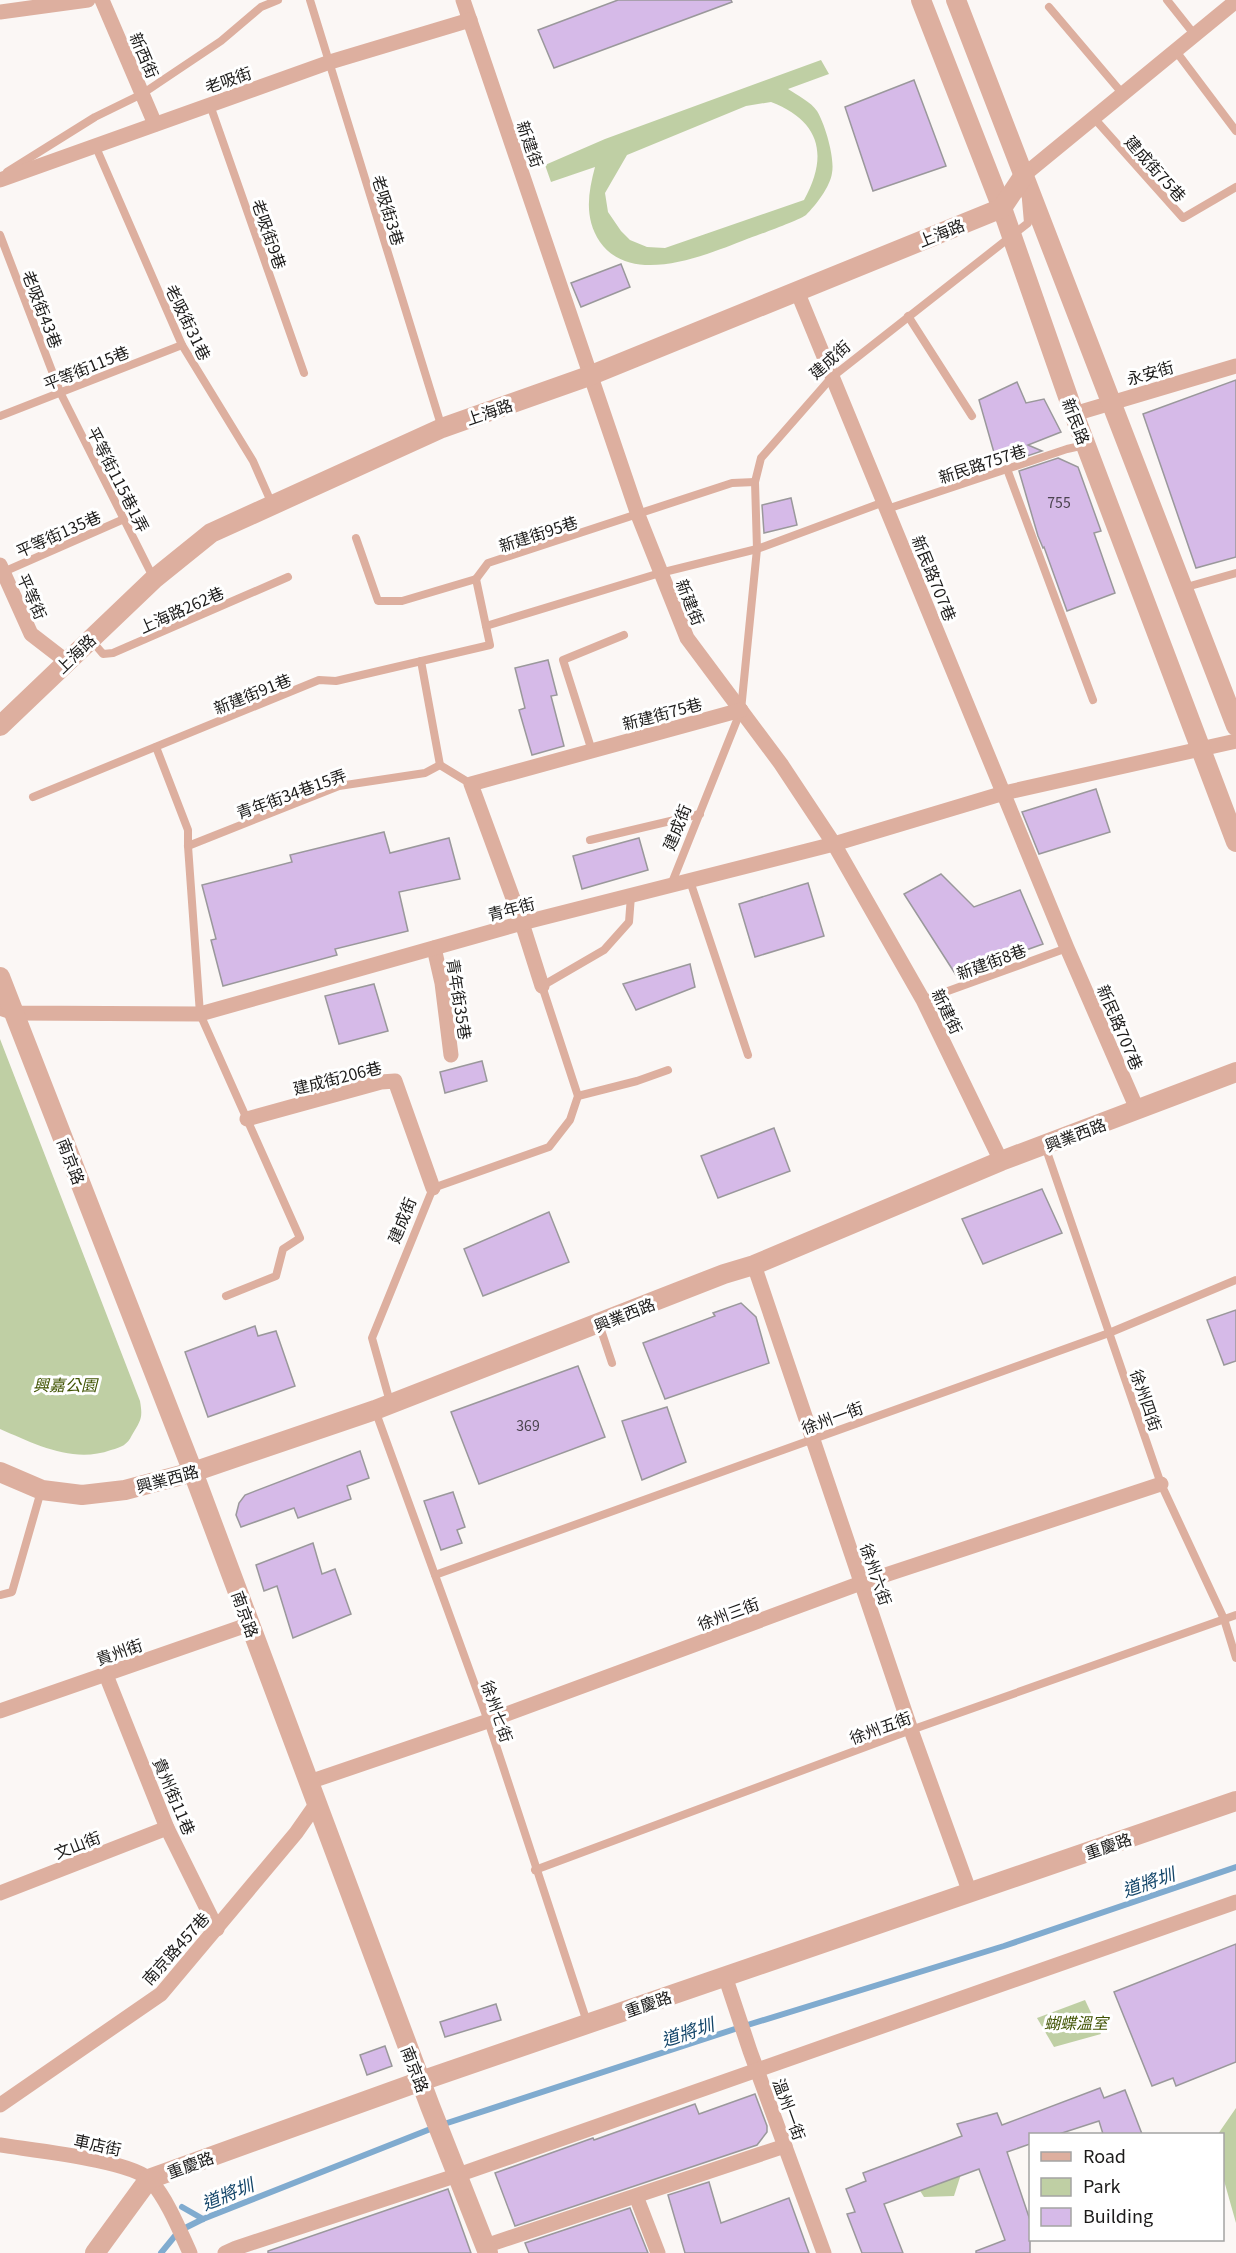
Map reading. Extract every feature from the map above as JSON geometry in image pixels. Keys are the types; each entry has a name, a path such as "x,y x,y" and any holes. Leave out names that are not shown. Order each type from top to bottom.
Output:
{"street":[{"path":"0,12 88,0"},
{"name":"新西街","path":"102,0 154,124"},
{"name":"新建街","path":"463,0 638,515 687,638 781,764 834,844 923,999 1001,1161"},
{"name":"新民路","path":"921,0 1002,208 1074,414 1236,842"},
{"path":"956,0 1236,726"},
{"path":"1002,208 1024,175 1236,2"},
{"name":"老吸街","path":"0,178 330,62 470,20"},
{"name":"上海路","path":"0,726 154,579 211,533 442,428 590,376 1002,208"},
{"name":"新民路707巷","path":"797,291 1068,948 1137,1109"},
{"name":"永安街","path":"1074,414 1236,366"},
{"name":"平等街","path":"1,570 30,634 66,661"},
{"name":"新建街75巷","path":"471,784 741,710"},
{"path":"834,844 1004,793 1236,741"},
{"path":"471,784 522,923 542,986"},
{"name":"青年街","path":"7,1011 200,1014 522,923 834,844"},
{"name":"青年街35巷","path":"434,948 442,983 451,1055"},
{"name":"南京路","path":"0,977 7,1011 193,1472 430,2106 486,2249"},
{"name":"興業西路","path":"0,1472 42,1490 82,1495 125,1490 193,1472 383,1407 724,1274 754,1265 1001,1161 1236,1072"},
{"name":"建成街206巷","path":"247,1119 381,1082 395,1081 433,1188"},
{"name":"徐州六街","path":"754,1265 911,1730 970,1893"},
{"name":"徐州三街","path":"309,1782 488,1721 861,1583 1161,1484"},
{"name":"貴州街","path":"0,1711 250,1624"},
{"name":"貴州街11巷","path":"106,1675 167,1828 217,1929"},
{"name":"重慶路","path":"95,2253 149,2179 421,2081 1236,1802"},
{"name":"南京路457巷","path":"0,2104 161,1994 296,1833 317,1803"},
{"name":"文山街","path":"0,1893 167,1828"},
{"path":"225,2253 455,2167 757,2070 1236,1902"},
{"name":"溫州一街","path":"725,1976 824,2253"},
{"name":"車店街","path":"0,2145 110,2162 149,2179"},
{"path":"486,2249 785,2146"},
{"path":"149,2179 170,2209 190,2253"},
{"path":"636,2196 658,2253"}],"lane":[{"path":"0,178 95,117 142,94 221,41 261,7 279,0"},
{"name":"老吸街3巷","path":"310,0 442,428"},
{"path":"1167,0 1194,34"},
{"path":"1049,7 1122,93"},
{"path":"1175,50 1236,131"},
{"name":"老吸街9巷","path":"210,105 304,373"},
{"name":"建成街75巷","path":"1093,117 1183,218 1236,187"},
{"name":"老吸街31巷","path":"95,145 182,345 253,461 272,504"},
{"name":"建成街","path":"671,886 741,710 757,549 755,482 761,458 832,377 1028,223 1024,175"},
{"name":"老吸街43巷","path":"0,236 60,392"},
{"path":"908,316 972,416"},
{"name":"平等街115巷","path":"0,416 182,345"},
{"name":"平等街115巷1弄","path":"60,392 154,579"},
{"name":"新民路757巷","path":"660,573 757,549 885,506 1067,449 1087,445"},
{"path":"1007,469 1093,700"},
{"name":"新建街95巷","path":"356,538 378,601 402,601 476,579 488,563 732,483 755,482"},
{"name":"平等街135巷","path":"1,570 124,519"},
{"path":"476,579 486,626 660,573"},
{"path":"1183,588 1236,573"},
{"name":"上海路262巷","path":"90,638 103,654 113,653 288,577"},
{"name":"新建街91巷","path":"33,797 319,680 336,681 490,645 486,626"},
{"path":"592,751 564,660 624,635"},
{"path":"421,661 440,765 471,784"},
{"path":"156,747 188,830 200,1014 300,1238 283,1249 276,1276 226,1296"},
{"name":"青年街34巷15弄","path":"188,846 339,786 425,772 440,765"},
{"path":"590,840 700,814"},
{"path":"690,881 748,1055"},
{"path":"631,896 629,922 604,950 542,986 578,1096 637,1081 668,1070"},
{"name":"新建街8巷","path":"923,999 1068,948"},
{"name":"建成街","path":"383,1407 372,1338 433,1188 549,1147 570,1120 578,1096"},
{"name":"徐州四街","path":"1045,1145 1161,1484 1224,1619 1236,1658"},
{"name":"徐州一街","path":"435,1575 1109,1333 1236,1280"},
{"path":"599,1324 612,1363"},
{"name":"徐州七街","path":"383,1407 435,1575 488,1721 587,2024"},
{"path":"0,1595 12,1592 42,1490"},
{"name":"徐州五街","path":"535,1870 911,1730 1236,1615"}],"green space":[{"path":"821,60 829,74 788,89 817,111 829,141 832,173 826,190 818,201 806,215 796,220 691,259 650,265 631,263 614,255 600,242 591,224 589,205 595,167 551,182 545,165 605,139","holes":["771,102 788,110 810,129 815,141 816,168 812,184 804,200 665,248 647,247 630,240 608,212 605,193 627,155 746,106"]},
{"name":"興嘉公園","path":"0,1039 140,1401 140,1419 128,1441 118,1448 97,1454 83,1455 54,1450 0,1429"},
{"name":"蝴蝶溫室","path":"1085,2000 1101,2034 1054,2047 1037,2018"},
{"path":"1236,2108 1236,2223 1224,2181 1224,2133 1219,2133"},
{"path":"963,2168 954,2196 924,2197 915,2183"}],"building":[{"path":"618,0 731,0 732,2 554,68 538,30"},
{"path":"914,80 946,166 873,191 845,107"},
{"path":"621,264 630,287 581,307 571,283"},
{"path":"1236,380 1236,557 1196,568 1143,414"},
{"path":"1017,382 1026,403 1044,399 1061,432 1028,445 1042,451 1015,460 1012,450 995,456 979,400"},
{"path":"1058,458 1078,467 1101,531 1094,533 1115,593 1067,611 1038,536 1019,471"},
{"path":"791,498 797,525 764,533 762,505"},
{"path":"548,660 557,695 551,696 564,746 532,755 519,710 525,708 515,668"},
{"path":"1096,789 1110,832 1039,854 1022,812"},
{"path":"384,832 390,853 449,838 460,879 399,892 408,931 335,949 337,955 223,986 211,940 216,939 202,885 292,862 290,855"},
{"path":"639,838 648,870 582,889 573,856"},
{"path":"941,874 974,907 1020,890 1043,944 956,975 904,894"},
{"path":"808,883 824,936 755,957 739,904"},
{"path":"690,964 695,987 636,1010 623,984"},
{"path":"374,984 388,1031 339,1044 325,996"},
{"path":"482,1061 487,1081 445,1093 440,1072"},
{"path":"774,1128 790,1171 718,1198 701,1156"},
{"path":"1042,1189 1062,1233 983,1264 962,1219"},
{"path":"549,1212 569,1262 483,1296 464,1249"},
{"path":"741,1303 756,1317 769,1363 665,1399 643,1343 715,1316 713,1313"},
{"path":"1236,1310 1236,1361 1224,1365 1207,1320"},
{"path":"255,1326 258,1336 276,1331 295,1386 208,1417 185,1352"},
{"path":"578,1366 605,1437 479,1484 451,1412"},
{"path":"667,1407 686,1462 642,1480 622,1421"},
{"path":"360,1451 369,1478 347,1486 351,1499 298,1518 294,1508 241,1527 236,1515 239,1503 245,1495"},
{"path":"453,1492 465,1527 457,1530 462,1543 441,1550 424,1501"},
{"path":"313,1543 322,1574 335,1569 351,1614 293,1638 277,1586 264,1591 256,1565"},
{"path":"1236,1944 1236,2062 1176,2086 1173,2078 1152,2086 1114,1992"},
{"path":"496,2004 501,2020 445,2037 440,2022"},
{"path":"385,2046 392,2066 367,2075 360,2055"},
{"path":"1100,2088 1104,2098 1125,2090 1142,2133 1103,2133 1099,2121 1062,2133 1029,2133 1029,2144 1007,2152 1029,2217 1030,2253 976,2253 976,2251 1005,2240 979,2169 884,2204 903,2253 862,2253 847,2214 855,2212 846,2189 866,2181 863,2173 962,2136 957,2124 997,2113 1002,2125"},
{"path":"755,2094 767,2126 767,2132 757,2145 515,2226 495,2173 695,2104 699,2114"},
{"path":"709,2182 721,2223 789,2198 809,2253 685,2253 668,2195"},
{"path":"448,2189 471,2253 268,2253 268,2251"},
{"path":"630,2208 648,2253 529,2253 525,2243"}],"waterway":[{"name":"道將圳","path":"161,2253 179,2231 203,2219 438,2126 741,2027 1004,1946 1236,1867"},
{"path":"182,2207 203,2219"}]}
